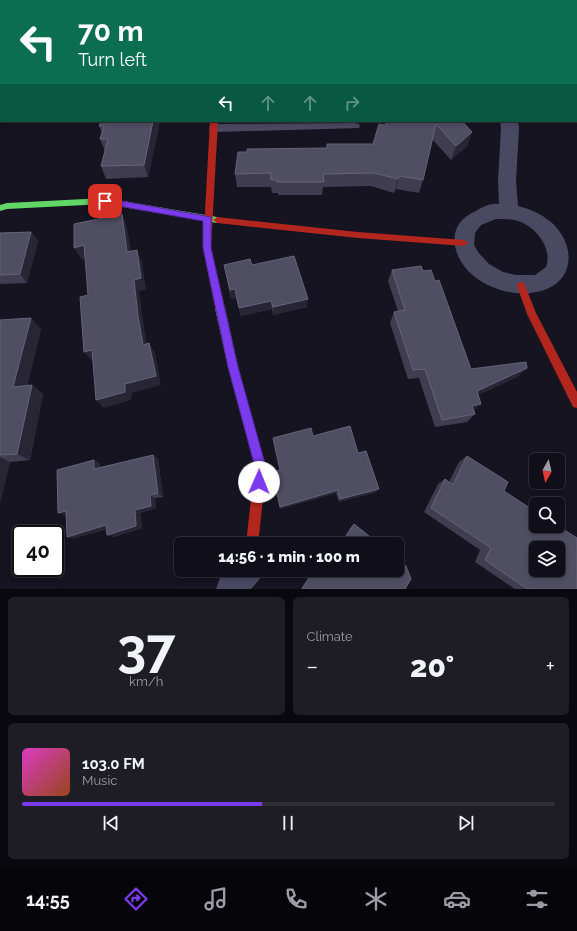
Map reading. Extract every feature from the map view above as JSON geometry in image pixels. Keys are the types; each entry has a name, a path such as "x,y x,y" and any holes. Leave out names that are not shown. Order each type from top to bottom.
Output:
{"street":[{"path":"509,122 507,181 509,212"},
{"path":"214,124 207,248 233,367 260,467 253,537"},
{"path":"0,208 7,206 105,201 208,219 358,235 464,243"},
{"path":"494,211 509,212 524,215 538,223 549,233 556,244 560,257 557,268 549,278 536,284 521,286 504,283 489,277 476,267 468,255 464,243 465,231 471,222 481,215 494,211"},
{"path":"521,286 532,314 577,403"},
{"path":"231,589 242,577"}],"lane":[{"path":"214,124 355,126"}],"building":[{"path":"101,122 153,122 144,165 101,166 108,139 100,139 104,126 99,126"},
{"path":"386,122 463,122 472,132 456,146 436,124 423,180 400,176 398,179 374,173 323,174 324,182 277,182 277,180 271,180 271,173 235,174 238,152 247,152 247,149 327,148 327,144 373,144 379,124 385,125"},
{"path":"122,214 127,252 137,250 141,278 134,280 138,316 143,345 149,343 156,376 125,384 125,392 96,400 92,350 84,352 80,297 88,295 84,245 74,248 74,224"},
{"path":"31,232 20,274 0,275 0,233"},
{"path":"294,256 308,299 273,307 271,301 239,308 235,289 230,290 224,265 250,259 252,265"},
{"path":"421,266 423,271 431,270 435,281 439,280 471,369 526,362 527,368 477,391 481,404 472,406 475,414 442,420 425,369 413,370 394,312 405,310 392,270"},
{"path":"31,318 13,387 32,385 17,454 0,455 0,320"},
{"path":"350,426 358,453 366,451 379,489 340,499 338,490 280,507 273,472 280,470 273,438 311,428 313,436"},
{"path":"153,455 158,493 150,495 151,506 135,510 136,526 107,535 106,525 67,537 66,511 58,513 57,470 94,460 94,469"},
{"path":"467,456 508,482 504,491 529,507 529,533 565,533 565,530 577,538 577,589 527,589 485,560 491,548 431,508 445,479 453,485"},
{"path":"354,524 370,537 346,537"},
{"path":"404,564 411,579 405,589 302,589 310,577 404,577"}],"traffic: fast":[{"path":"0,208 7,206 105,201 217,220"},
{"path":"220,308 233,367 260,467 259,481"}],"traffic: jam":[{"path":"214,122 207,248 220,308"},
{"path":"217,220 358,235 464,243"},
{"path":"521,286 532,314 577,403"},
{"path":"253,537 259,481"}],"route":[{"path":"105,201 208,219 207,248 233,367 260,467 259,482"}]}
